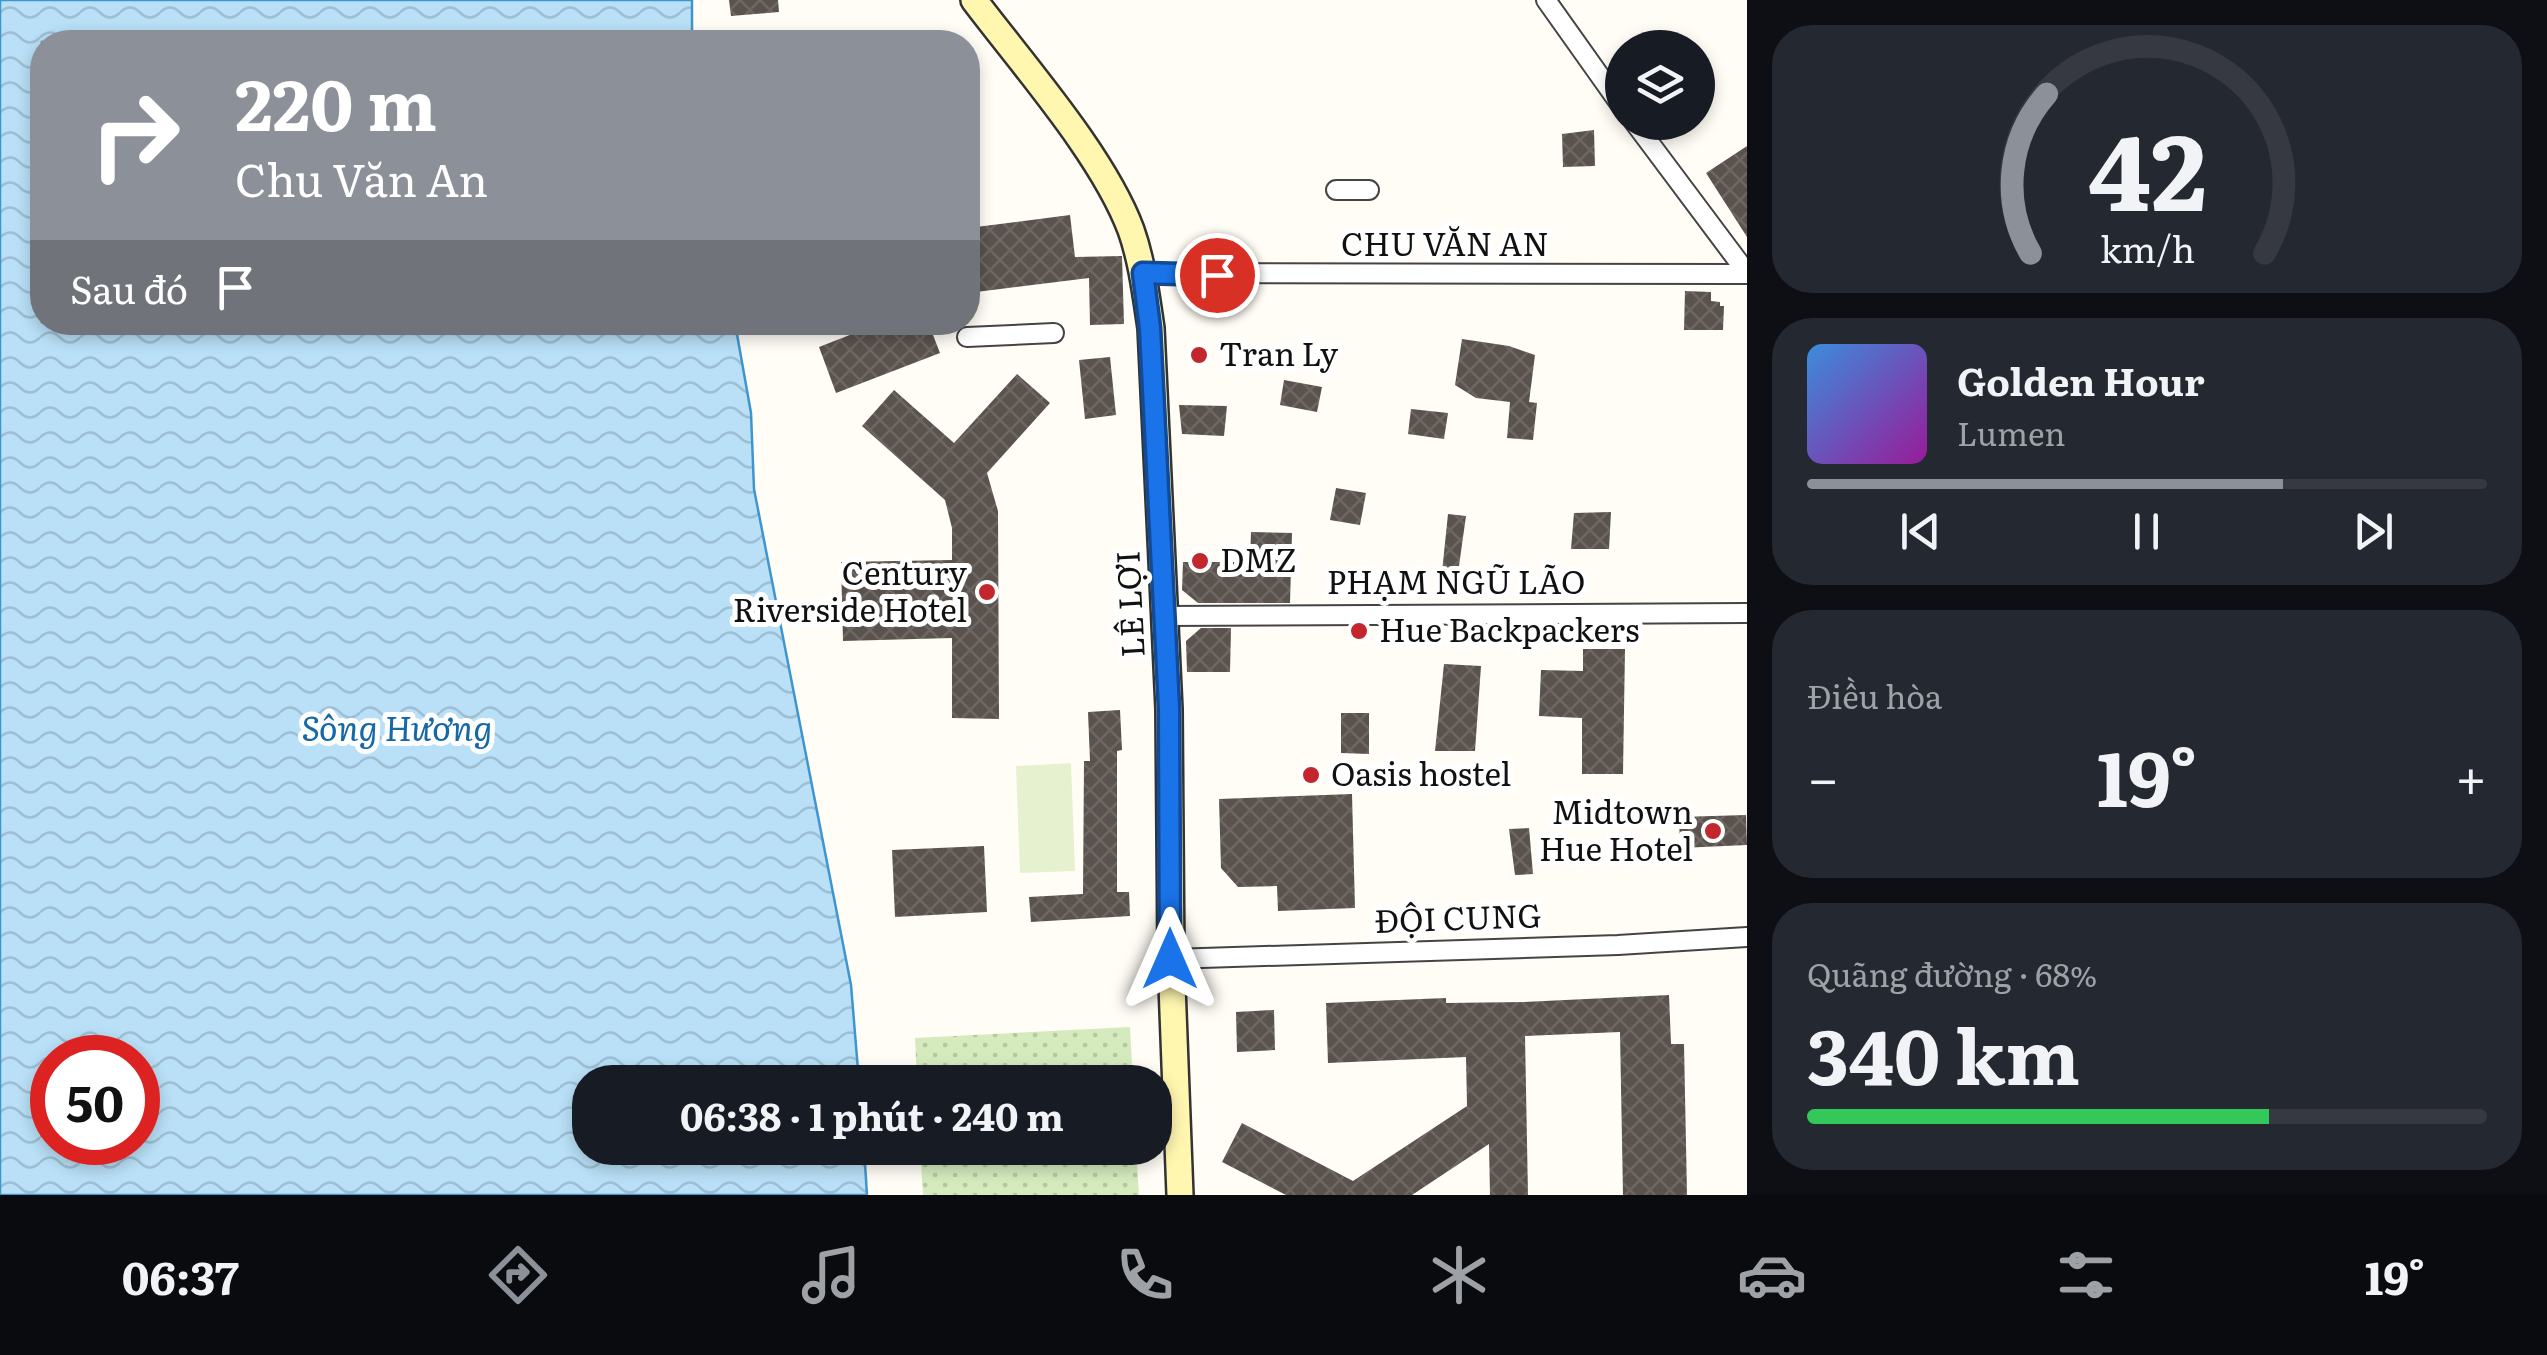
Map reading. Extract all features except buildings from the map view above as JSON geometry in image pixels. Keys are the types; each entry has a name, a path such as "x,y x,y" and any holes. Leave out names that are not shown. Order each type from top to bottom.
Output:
{"main road":[{"name":"LÊ LỢI","path":"974,0 1110,188 1130,229 1143,273 1150,328 1164,616 1170,959 1180,1195"}],"street":[{"path":"1546,0 1605,83"},
{"path":"1647,140 1747,274"},
{"path":"1336,190 1369,190"},
{"name":"CHU VĂN AN","path":"1143,273 1747,274"},
{"path":"967,337 1054,333"},
{"name":"PHẠM NGŨ LÃO","path":"1164,616 1747,613"},
{"name":"ĐỘI CUNG","path":"1170,959 1747,937"}],"green space":[{"path":"1071,763 1075,871 1020,873 1016,766"},
{"path":"1130,1027 1132,1065 916,1065 915,1038"},
{"path":"921,1165 1137,1165 1139,1195 923,1195"}],"water":[{"name":"Sông Hương","path":"0,0 692,0 692,30 30,30 30,335 737,335 751,413 754,489 851,985 858,1065 572,1065 572,1165 865,1165 867,1195 0,1195"}],"place":[{"name":"Tran Ly","path":"1199,355"},
{"name":"DMZ","path":"1200,561"},
{"name":"Century Riverside Hotel","path":"987,592"},
{"name":"Hue Backpackers","path":"1359,631"},
{"name":"Oasis hostel","path":"1311,775"},
{"name":"Midtown Hue Hotel","path":"1713,831"}],"route":[{"path":"1170,959 1169,708 1150,328 1143,273 1217,275"}]}
